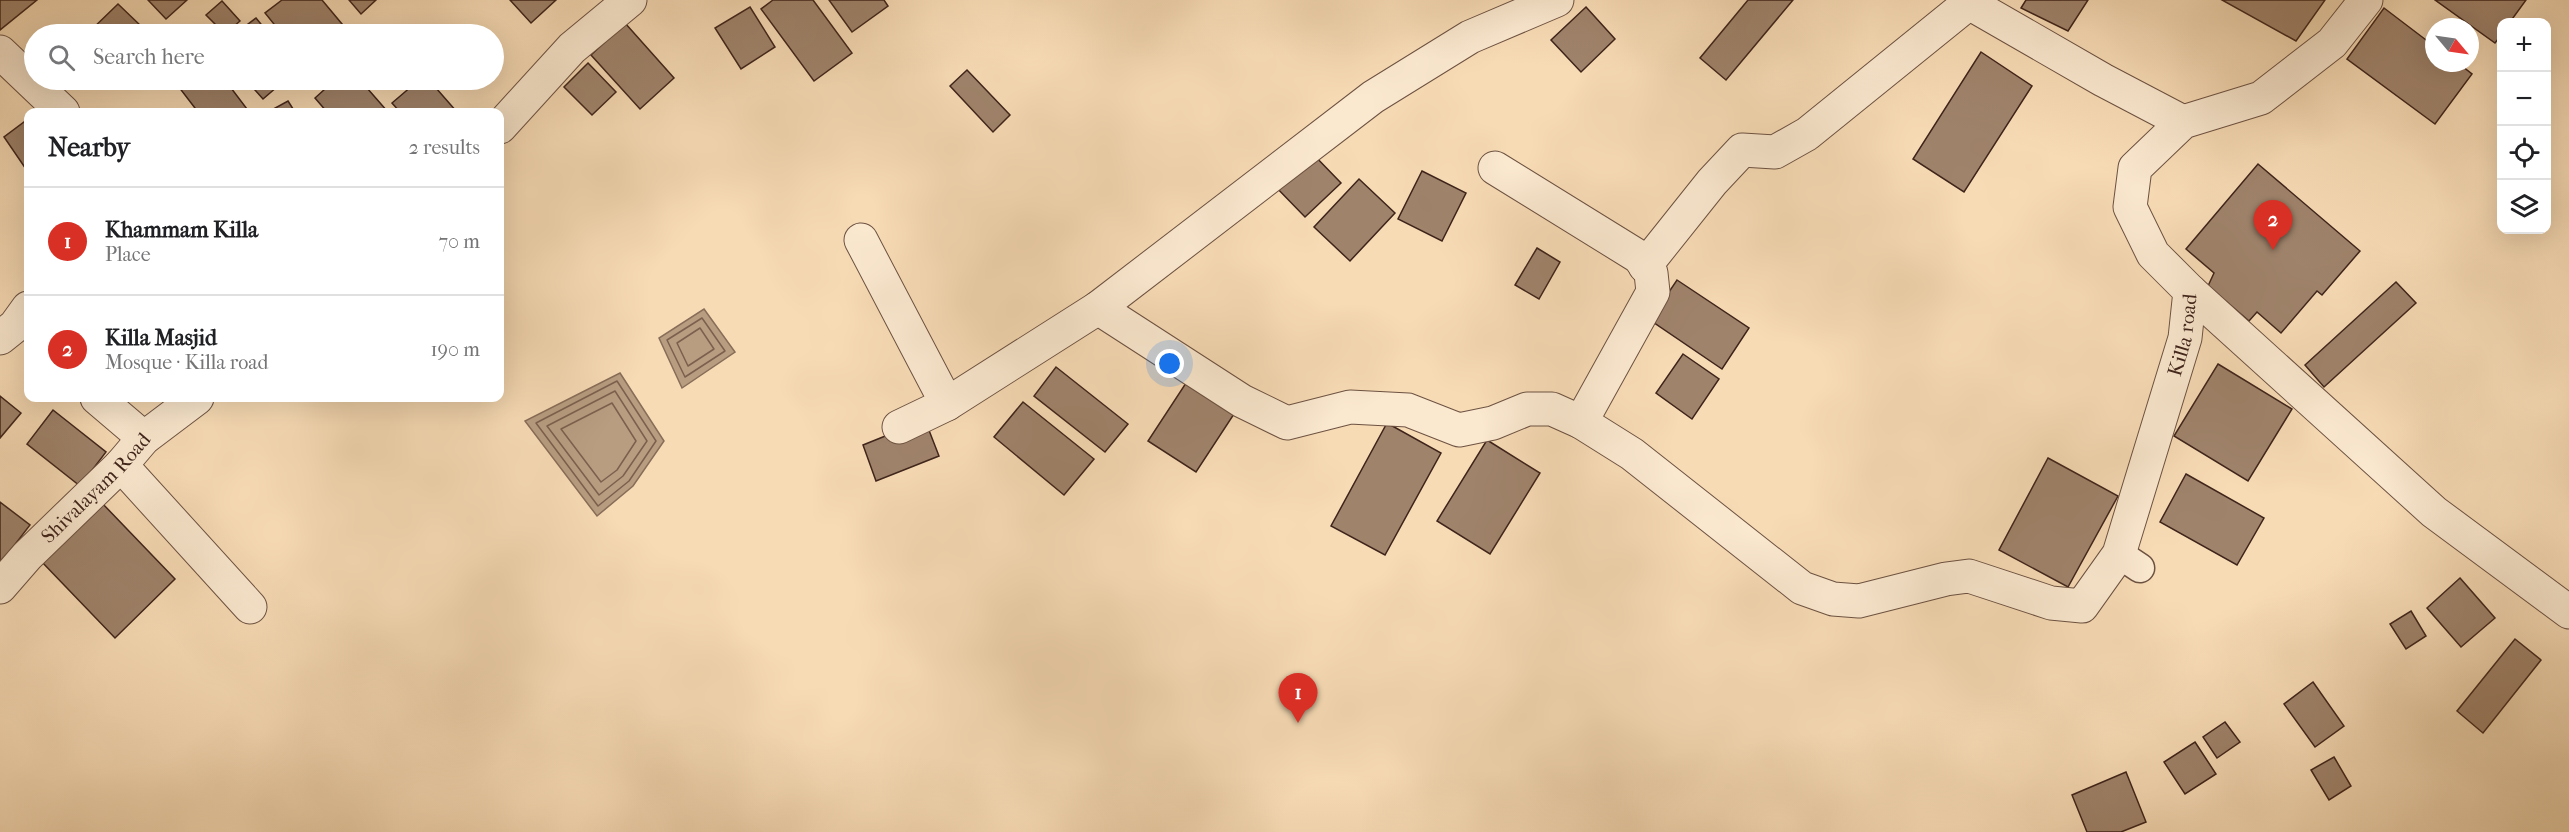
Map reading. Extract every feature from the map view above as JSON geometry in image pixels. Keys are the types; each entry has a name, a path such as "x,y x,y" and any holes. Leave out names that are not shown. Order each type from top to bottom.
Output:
{"street":[{"path":"504,124 572,48 630,0"},
{"path":"899,427 947,404 1098,308 1373,97 1470,37 1557,0"},
{"name":"Killa road","path":"1581,422 1632,454 1802,588 1833,599 1859,601 1946,579 1970,576 2051,603 2082,606 2130,561 2185,338 2190,291 2153,254 2130,207 2135,168 2183,122 2261,98 2332,43 2366,0"},
{"path":"1645,266 1712,182 1743,150 1775,152 1807,134 1967,1 2103,80 2183,122"},
{"path":"0,52 24,75"},
{"path":"40,90 59,108"},
{"path":"1098,308 1242,401 1287,423 1350,407 1408,410 1458,430 1493,423 1527,409 1552,409 1581,422 1653,292 1651,273 1639,257 1495,168"},
{"path":"861,240 947,404"},
{"path":"2190,291 2434,512 2569,612"},
{"path":"102,402 144,438"},
{"name":"Shivalayam Road","path":"0,587 27,556 121,465 144,438 192,402"},
{"path":"121,465 250,608"}],"water":[{"path":"704,309 735,352 682,388 659,338"},
{"path":"620,373 664,441 633,486 597,516 525,421"}],"building":[{"path":"0,0 37,0 0,30"},
{"path":"148,0 187,0 166,19"},
{"path":"282,0 322,0 342,24 274,24 265,13"},
{"path":"349,0 376,0 361,14"},
{"path":"510,0 556,0 531,23"},
{"path":"773,0 813,0 852,53 814,81 761,9"},
{"path":"829,0 884,0 888,6 852,32"},
{"path":"1748,0 1793,0 1726,80 1700,58"},
{"path":"2026,0 2088,0 2068,31 2021,8"},
{"path":"2222,0 2325,0 2296,41"},
{"path":"2435,0 2526,0 2513,18 2497,18 2495,43 2479,32 2479,18 2460,18"},
{"path":"222,1 240,21 237,24 215,24 206,15"},
{"path":"118,4 139,24 97,24"},
{"path":"750,7 775,47 741,69 715,28"},
{"path":"1586,7 1615,39 1581,72 1551,40"},
{"path":"2384,8 2425,39 2425,72 2469,72 2472,74 2435,124 2347,59"},
{"path":"256,18 261,24 248,24"},
{"path":"625,23 674,78 640,109 591,55"},
{"path":"1981,52 2032,86 1964,192 1913,159"},
{"path":"588,63 616,92 592,115 564,87"},
{"path":"967,70 1010,115 993,132 950,86"},
{"path":"181,90 233,90 246,108 195,108"},
{"path":"255,90 273,90 263,99"},
{"path":"324,90 369,90 384,108 324,108 315,98"},
{"path":"407,90 438,90 454,108 396,108 392,103"},
{"path":"288,101 292,108 275,108"},
{"path":"24,122 24,166 4,137"},
{"path":"1310,151 1341,183 1305,217 1274,185"},
{"path":"2258,164 2360,251 2322,295 2317,291 2281,333 2257,312 2249,321 2208,286 2214,273 2186,249"},
{"path":"1422,171 1466,193 1442,241 1398,219"},
{"path":"1359,179 1395,213 1350,261 1314,227"},
{"path":"1537,248 1560,262 1539,299 1515,285"},
{"path":"1677,280 1749,328 1722,369 1650,320"},
{"path":"2396,282 2416,303 2324,387 2305,365"},
{"path":"1683,354 1719,379 1692,419 1656,393"},
{"path":"2218,364 2292,409 2248,481 2174,436"},
{"path":"1056,367 1128,424 1105,452 1034,396"},
{"path":"1186,383 1234,414 1196,472 1148,441"},
{"path":"0,396 21,413 0,438"},
{"path":"1023,402 1094,459 1064,495 994,437"},
{"path":"53,410 106,452 80,486 27,444"},
{"path":"925,420 939,456 876,481 863,445"},
{"path":"1387,423 1441,453 1385,555 1331,526"},
{"path":"1487,440 1540,473 1490,554 1437,521"},
{"path":"2048,458 2118,496 2068,587 1999,550"},
{"path":"2186,474 2264,518 2237,565 2160,522"},
{"path":"0,502 30,525 0,564"},
{"path":"101,502 175,579 115,638 41,561"},
{"path":"2460,578 2495,618 2461,647 2427,608"},
{"path":"2411,611 2426,636 2406,649 2390,624"},
{"path":"2515,639 2541,660 2483,733 2457,711"},
{"path":"2313,682 2344,726 2315,747 2284,704"},
{"path":"2225,722 2240,742 2217,758 2203,737"},
{"path":"2195,742 2216,774 2185,794 2164,762"},
{"path":"2334,757 2351,786 2329,800 2311,770"},
{"path":"2126,772 2146,822 2121,832 2087,832 2072,795"}],"place":[{"name":"Killa Masjid","path":"2273,250"},
{"name":"Khammam Killa","path":"1298,723"}]}
